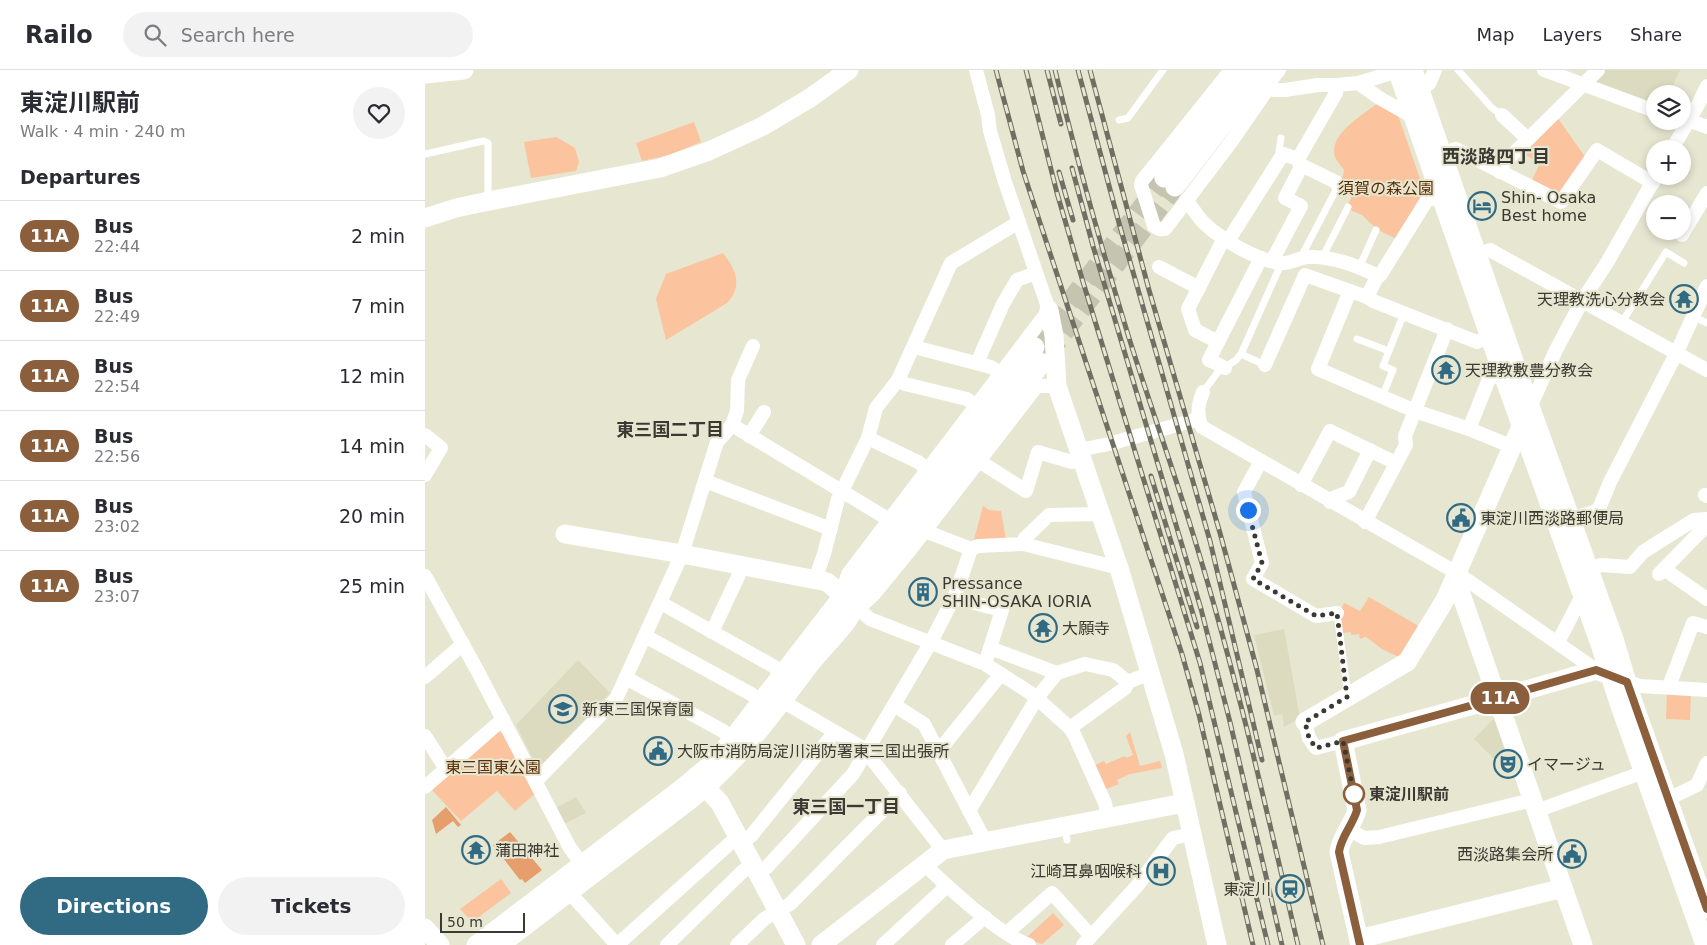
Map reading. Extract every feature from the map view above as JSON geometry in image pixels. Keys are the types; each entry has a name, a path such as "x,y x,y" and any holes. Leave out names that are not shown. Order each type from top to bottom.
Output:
{"street":[{"path":"425,74 464,70"},
{"path":"425,218 456,208 488,201 660,168 709,151 763,126 810,98 849,70"},
{"path":"976,70 988,115 990,131 1005,182 1049,310 1054,336 1057,386 1119,568 1173,754 1217,945"},
{"path":"1175,188 1267,79 1271,80 1279,70"},
{"path":"1267,79 1273,90 1285,90 1318,85 1337,86 1358,83 1403,70"},
{"path":"1403,70 1419,88 1530,407 1589,569 1611,676 1668,798 1702,882 1707,909"},
{"path":"1403,70 1419,137 1705,945"},
{"path":"1419,88 1429,84 1435,70"},
{"path":"1544,70 1646,108"},
{"path":"1500,172 1504,163 1598,70"},
{"path":"1233,71 1175,188 1165,228 1157,228 1154,226 1141,185 1142,181 1233,71"},
{"path":"1358,83 1381,99 1415,118"},
{"path":"1225,368 1209,360 1218,342 1271,261 1301,206 1285,198 1300,162 1336,93 1337,86"},
{"path":"1691,115 1703,102 1707,86"},
{"path":"1502,115 1528,139"},
{"path":"1691,123 1707,127"},
{"path":"1441,154 1456,149 1561,202 1597,150 1646,175"},
{"path":"1218,342 1195,330 1188,309 1226,239 1283,154 1336,182 1339,186"},
{"path":"1611,676 1497,699 1316,748 1309,738 1305,722 1407,662 1445,600 1556,350 1582,301 1608,261 1651,185"},
{"path":"1175,188 1205,224 1226,239 1271,261 1322,258 1349,264 1378,276"},
{"path":"1691,220 1707,193"},
{"path":"1367,297 1378,276 1427,200 1440,196"},
{"path":"815,580 842,490 868,438 876,408 898,380 951,263 1019,222"},
{"path":"1477,255 1489,250 1707,370"},
{"path":"1159,267 1199,288"},
{"path":"977,364 1003,304 1017,280 1036,273"},
{"path":"1265,365 1305,275 1367,297 1477,342 1490,337"},
{"path":"1571,519 1599,509 1610,482 1676,354 1707,286"},
{"path":"1350,291 1318,369 1415,411 1469,429 1513,447"},
{"path":"851,607 848,574 1049,310"},
{"path":"1365,522 1406,445 1405,436 1447,329"},
{"path":"536,781 616,699 682,554 717,442 732,425 737,410 738,380 753,346"},
{"path":"914,347 991,367 1000,373"},
{"path":"476,945 582,864 701,782 731,764 782,702 1038,355"},
{"path":"1469,429 1489,379 1502,372"},
{"path":"898,380 905,384 967,399 975,406"},
{"path":"499,945 569,892 701,782 710,765 733,740 783,674 851,607 875,594 1037,386 1057,386"},
{"path":"1203,392 1199,402 1198,419 1202,427 1457,573 1611,676 1640,686 1707,690"},
{"path":"749,436 764,412"},
{"path":"979,461 1026,491 1038,452 1072,462 1081,454 1109,444 1198,419"},
{"path":"732,425 888,519"},
{"path":"1301,485 1330,431 1396,463"},
{"path":"425,435 441,448 425,475"},
{"path":"868,438 919,462 927,469"},
{"path":"1330,502 1349,492 1370,450"},
{"path":"1261,461 1244,492 1262,563 1253,579 1316,616 1337,613"},
{"path":"705,481 831,529"},
{"path":"1023,544 1025,538 1049,515 1101,514"},
{"path":"1589,569 1601,564 1629,567 1643,552 1693,520 1707,518"},
{"path":"1707,526 1702,538 1662,571 1707,599"},
{"path":"925,531 971,549 978,546 1023,544 1119,568"},
{"path":"565,534 827,582 851,607 870,619 985,664 1037,698 1070,728 1105,803 1108,818"},
{"path":"667,945 743,871 767,867 853,774 931,642 954,598 971,549"},
{"path":"712,632 743,566"},
{"path":"1457,573 1461,594 1583,945"},
{"path":"425,576 571,848 582,864"},
{"path":"1558,642 1583,596"},
{"path":"954,598 1002,610 985,664"},
{"path":"661,603 773,666 783,674"},
{"path":"1671,687 1671,680 1693,623 1707,627"},
{"path":"645,636 751,694 762,702"},
{"path":"426,674 463,644"},
{"path":"990,648 1057,673"},
{"path":"969,811 1037,698 1057,673 1085,664 1113,670 1128,682"},
{"path":"1070,728 1125,688 1128,682 1150,673"},
{"path":"938,752 1001,674"},
{"path":"626,678 723,731 733,740"},
{"path":"782,702 863,748 943,850"},
{"path":"894,705 924,724 985,841"},
{"path":"425,787 503,719"},
{"path":"569,892 617,945 721,850 751,836 835,732"},
{"path":"425,736 446,769"},
{"path":"1343,741 1357,805 1356,814 1341,840 1339,852 1360,942 1563,888"},
{"path":"1668,798 1694,788 1707,765"},
{"path":"1348,828 1364,838 1379,837 1534,805 1644,772"},
{"path":"701,782 720,803 796,945"},
{"path":"1694,788 1707,795"},
{"path":"737,945 765,919 790,904 900,793"},
{"path":"821,945 943,850 985,841 1066,833 1108,818 1184,803"},
{"path":"1007,933 1052,893 1087,940 1137,886 1173,838 1192,834"},
{"path":"925,865 985,917 1024,944"},
{"path":"888,943 947,886"},
{"path":"952,945 985,917"},
{"path":"425,928 440,945"}],"lane":[{"path":"1119,120 1128,118 1163,70"},
{"path":"1458,70 1492,108 1502,115"},
{"path":"1281,138 1279,151 1283,154"},
{"path":"425,154 483,140 488,143 488,201"},
{"path":"1301,258 1339,186"},
{"path":"1322,258 1348,207"},
{"path":"1359,268 1376,230"},
{"path":"1621,324 1666,252 1684,263"},
{"path":"1203,392 1218,372 1237,360 1241,354 1271,261"},
{"path":"1382,397 1393,370 1383,366 1404,313"},
{"path":"1694,317 1707,323"},
{"path":"1357,339 1389,351"},
{"path":"1241,354 1265,365"},
{"path":"1337,613 1347,697"}],"shaded area":[{"path":"1602,70 1680,70 1673,85 1646,85 1646,103 1590,82"},
{"path":"1284,629 1300,718 1284,727 1282,714 1274,716 1254,635"},
{"name":"新東三国保育園","path":"578,660 610,693 540,766 536,765 516,725"},
{"path":"1495,717 1506,748 1495,760 1474,739"},
{"path":"576,797 586,813 564,824 556,808"},
{"path":"446,807 461,825 458,827 453,821 436,834 432,820"},
{"path":"510,832 542,870 525,883 522,879 520,880 493,845"}],"green space":[{"name":"須賀の森公園","path":"1378,103 1398,115 1426,196 1399,240 1378,230 1362,215 1348,209 1347,206 1352,196 1347,183 1340,185 1339,180 1343,176 1344,170 1335,157 1334,149 1342,133 1356,119"},
{"path":"1557,117 1586,158 1558,195 1531,182 1540,163 1520,152"},
{"path":"694,122 701,142 669,155 642,161 636,143"},
{"path":"556,137 575,148 579,162 576,171 531,178 524,142"},
{"path":"723,253 731,265 736,278 732,297 727,303 666,340 656,299 666,274"},
{"path":"983,506 989,510 1001,511 1006,540 973,543"},
{"path":"1369,597 1422,628 1403,659 1382,649 1366,637 1360,639 1359,634 1351,635 1351,632 1342,633 1340,611 1344,603 1360,611"},
{"path":"1667,692 1691,692 1690,720 1666,719"},
{"name":"東三国東公園","path":"497,731 504,733 536,793 515,811 497,791 461,821 431,789"},
{"path":"1130,732 1140,766 1160,761 1162,768 1130,774 1117,780 1119,784 1104,790 1093,766 1104,761 1106,764 1125,756 1126,758 1133,755 1126,736"},
{"path":"501,879 511,893 472,922 460,909"},
{"path":"1053,913 1064,925 1042,944 1025,939"}],"tunnel":[{"path":"1035,347 1164,178"},
{"path":"1047,355 1175,187"}],"railway":[{"path":"996,70 1023,171 1182,654 1199,715 1253,945"},
{"path":"1026,70 1057,193 1083,282 1200,663 1268,945"},
{"path":"1047,70 1061,124"},
{"path":"1055,70 1119,305 1212,596 1251,745 1298,945"},
{"path":"1078,70 1119,223 1210,541 1262,760"},
{"path":"1090,70 1149,290 1220,533 1256,666 1323,945"},
{"path":"1072,168 1093,246 1201,609 1230,722 1282,945"},
{"path":"1059,172 1073,220"},
{"path":"1151,476 1197,627"}],"bus line":[{"name":"11A","path":"1360,945 1339,852 1341,840 1357,810 1343,741 1596,670 1627,682 1707,909"}],"place":[{"name":"Shin- Osaka Best home","path":"1482,206"},
{"name":"天理教洗心分教会","path":"1684,299"},
{"name":"天理教敷豊分教会","path":"1446,370"},
{"name":"東淀川西淡路郵便局","path":"1461,518"},
{"name":"Pressance SHIN-OSAKA IORIA","path":"923,592"},
{"name":"大願寺","path":"1043,628"},
{"name":"新東三国保育園","path":"563,709"},
{"name":"大阪市消防局淀川消防署東三国出張所","path":"658,751"},
{"name":"イマージュ","path":"1508,764"},
{"name":"東淀川駅前","path":"1354,794"},
{"name":"蒲田神社","path":"476,850"},
{"name":"西淡路集会所","path":"1572,854"},
{"name":"江崎耳鼻咽喉科","path":"1161,871"},
{"name":"東淀川","path":"1290,889"}],"district":[{"name":"西淡路四丁目","path":"1496,157"},
{"name":"東三国二丁目","path":"670,430"},
{"name":"東三国一丁目","path":"846,807"}],"route":[{"path":"1248,510 1262,563 1253,579 1316,616 1337,613 1347,697 1305,722 1309,738 1316,748 1343,741 1354,794"}]}
